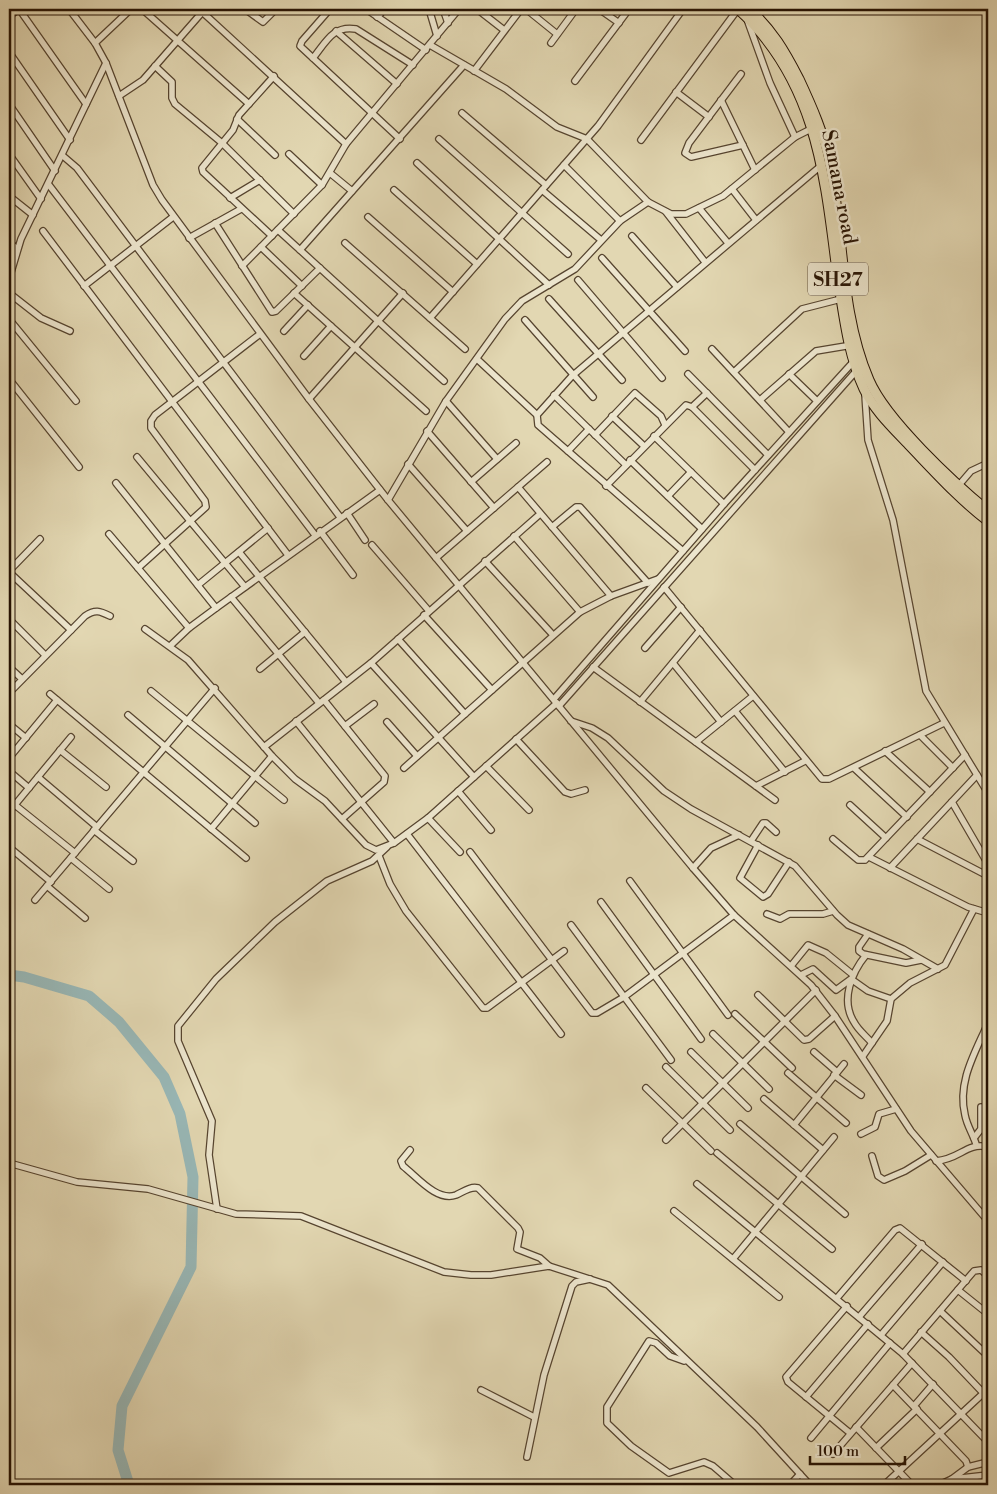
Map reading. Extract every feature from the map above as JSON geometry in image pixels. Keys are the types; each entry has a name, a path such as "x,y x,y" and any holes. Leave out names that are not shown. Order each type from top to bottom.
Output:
{"main road":[{"name":"Samana road","path":"743,10 777,52 816,127 833,184 853,345"},
{"name":"Samana road","path":"816,127 841,300 865,391 890,424 927,464 962,499 988,521"},
{"name":"Samana road","path":"858,363 885,407 959,485 988,511"}],"street":[{"path":"9,16 20,9 86,104"},
{"path":"69,9 95,43 106,63 153,185 173,218 308,399 388,500 693,868 734,915 816,990 862,1056 911,1132 988,1220"},
{"path":"95,43 131,9"},
{"path":"142,9 249,104"},
{"path":"245,9 262,22 276,9"},
{"path":"330,9 300,43 300,46 400,139"},
{"path":"366,9 428,48 506,89 557,127 587,139 648,202 665,211 686,214 699,208 732,189 795,137 816,127"},
{"path":"376,17 385,9"},
{"path":"429,9 437,36"},
{"path":"443,9 448,23"},
{"path":"242,266 322,186 346,144 459,9"},
{"path":"477,9 504,30"},
{"path":"474,71 521,9"},
{"path":"526,9 534,11 557,34"},
{"path":"551,43 576,9"},
{"path":"599,9 618,24"},
{"path":"575,81 629,9"},
{"path":"430,318 587,139 682,9"},
{"path":"119,96 140,83 202,10 346,144"},
{"path":"640,140 676,92 743,10"},
{"path":"743,10 770,83 795,137"},
{"path":"313,58 336,31 347,28 356,29 414,65"},
{"path":"336,31 398,84"},
{"path":"9,52 70,140"},
{"path":"9,279 17,249 56,171 106,63"},
{"path":"155,66 172,82 173,101 222,143 294,214"},
{"path":"300,250 464,66"},
{"path":"741,74 686,149 687,156 744,146"},
{"path":"272,236 241,209 203,172 202,168 235,127 237,119 274,76"},
{"path":"676,92 709,117"},
{"path":"721,100 755,170"},
{"path":"9,104 56,171"},
{"path":"462,113 601,240"},
{"path":"237,119 275,155"},
{"path":"439,139 568,254"},
{"path":"9,154 41,200"},
{"path":"289,154 322,186"},
{"path":"63,156 77,168 340,517"},
{"path":"418,163 549,285"},
{"path":"537,415 572,376 822,164"},
{"path":"564,166 620,221"},
{"path":"330,173 352,191"},
{"path":"230,198 260,180"},
{"path":"48,185 198,382 317,533 353,575"},
{"path":"732,189 756,220"},
{"path":"394,190 476,264"},
{"path":"9,196 33,215"},
{"path":"388,500 427,430 446,401 514,308 575,269 620,221 648,202"},
{"path":"699,208 728,242"},
{"path":"188,238 241,209"},
{"path":"665,211 705,262"},
{"path":"84,286 173,218"},
{"path":"368,218 453,292"},
{"path":"215,223 272,312 276,311 320,268"},
{"path":"278,230 444,381"},
{"path":"44,231 288,555"},
{"path":"632,236 677,287"},
{"path":"9,242 17,249"},
{"path":"345,243 465,349"},
{"path":"261,247 302,286"},
{"path":"602,258 685,351"},
{"path":"578,280 662,378"},
{"path":"9,293 41,318 70,332"},
{"path":"308,399 403,293"},
{"path":"294,294 426,411"},
{"path":"549,299 622,380"},
{"path":"734,372 802,309 841,300"},
{"path":"284,331 308,306"},
{"path":"9,319 76,401"},
{"path":"525,320 572,376 593,397"},
{"path":"304,356 331,326"},
{"path":"138,568 204,510 205,501 150,424 155,415 260,334"},
{"path":"760,400 816,351 853,345"},
{"path":"712,349 789,432"},
{"path":"477,359 537,415 538,425 683,551"},
{"path":"556,703 724,504 817,401 858,363"},
{"path":"145,628 173,644 215,688 272,756 325,801 369,848 376,850 387,847 428,818 556,703 593,667 858,363"},
{"path":"688,374 768,455"},
{"path":"789,374 817,401"},
{"path":"9,379 79,466"},
{"path":"865,391 868,440 893,520 921,674 926,691 988,793"},
{"path":"594,435 633,394 637,393 661,416 665,425"},
{"path":"692,407 707,393"},
{"path":"554,395 594,435 668,496 702,530"},
{"path":"446,401 497,459"},
{"path":"606,486 684,405 692,407 755,470"},
{"path":"612,416 644,446"},
{"path":"427,430 494,508"},
{"path":"568,451 589,430"},
{"path":"654,436 724,504"},
{"path":"471,482 516,443"},
{"path":"137,457 245,587"},
{"path":"436,558 547,462"},
{"path":"959,485 971,471 988,463"},
{"path":"408,464 467,532"},
{"path":"668,496 691,472"},
{"path":"116,483 216,608"},
{"path":"518,487 612,596"},
{"path":"173,644 189,628 317,533 380,490"},
{"path":"552,527 576,507 580,507 648,583"},
{"path":"347,513 366,540"},
{"path":"264,747 371,663 540,514"},
{"path":"198,585 268,528"},
{"path":"109,534 189,628"},
{"path":"514,536 580,612"},
{"path":"40,539 9,571 71,630"},
{"path":"372,545 426,613 492,690"},
{"path":"239,552 346,682"},
{"path":"485,561 552,635"},
{"path":"404,768 580,612 612,596 659,579"},
{"path":"664,586 818,777 825,780 854,768 944,723"},
{"path":"231,597 278,654 345,726 385,776 384,782 342,819"},
{"path":"646,648 681,607"},
{"path":"9,693 45,655 93,611 100,611 110,616"},
{"path":"9,620 45,655"},
{"path":"640,702 700,630"},
{"path":"260,669 305,632"},
{"path":"398,639 465,714"},
{"path":"371,663 474,777"},
{"path":"673,663 721,722"},
{"path":"9,667 22,680"},
{"path":"593,667 775,800"},
{"path":"35,900 215,688"},
{"path":"151,691 284,800"},
{"path":"50,694 246,858"},
{"path":"696,742 753,696"},
{"path":"9,758 57,700"},
{"path":"345,726 374,704"},
{"path":"735,711 785,772"},
{"path":"128,715 255,823"},
{"path":"296,721 394,843"},
{"path":"571,721 598,731 664,791 699,814 789,862 848,925 903,949 938,969"},
{"path":"387,722 417,756"},
{"path":"9,724 26,738"},
{"path":"920,735 953,768"},
{"path":"9,812 71,736"},
{"path":"516,739 565,792 571,794 585,790"},
{"path":"60,750 106,787"},
{"path":"885,751 930,792"},
{"path":"833,839 860,861 869,857 965,755"},
{"path":"211,829 272,756"},
{"path":"756,786 805,762"},
{"path":"486,766 529,810"},
{"path":"854,768 907,816"},
{"path":"9,771 29,788"},
{"path":"890,868 977,774"},
{"path":"38,777 133,861"},
{"path":"458,791 491,830"},
{"path":"952,802 988,864"},
{"path":"14,805 73,855 109,890"},
{"path":"850,805 886,838"},
{"path":"428,818 460,852"},
{"path":"751,841 763,823 766,823 776,832"},
{"path":"407,834 561,1034"},
{"path":"693,868 711,848 739,835"},
{"path":"917,839 988,876"},
{"path":"758,845 740,878 763,897 768,894 789,862"},
{"path":"9,847 85,918"},
{"path":"214,1208 209,1155 212,1121 178,1041 178,1026 216,979 274,922 327,881 372,861 387,847"},
{"path":"470,852 592,1013 597,1013 624,997 734,915"},
{"path":"379,856 390,884 406,911 480,1007 487,1008 564,951"},
{"path":"869,857 974,909 988,913"},
{"path":"630,881 728,1014"},
{"path":"601,902 701,1039"},
{"path":"862,1056 887,1021 891,999 910,983 946,963 974,909"},
{"path":"767,914 780,919 789,914 823,914 833,911"},
{"path":"571,925 670,1060"},
{"path":"868,934 859,949 866,955 906,963 921,960"},
{"path":"791,966 805,946 811,946 826,953 868,991 891,999"},
{"path":"801,975 813,969 836,990 852,976 866,955"},
{"path":"852,976 851,1015 854,1023 872,1043"},
{"path":"666,1140 816,990"},
{"path":"758,995 801,1039 806,1040 835,1016"},
{"path":"735,1014 816,1098 846,1123"},
{"path":"976,1144 965,1114 963,1087 966,1074 988,1024"},
{"path":"713,1034 769,1089"},
{"path":"690,1052 748,1108"},
{"path":"814,1052 861,1095"},
{"path":"794,1125 844,1064"},
{"path":"666,1067 730,1130"},
{"path":"646,1088 682,1124 714,1152 832,1249"},
{"path":"764,1099 823,1150"},
{"path":"974,1138 982,1129 981,1106"},
{"path":"861,1134 875,1127 878,1114 896,1108"},
{"path":"740,1124 845,1214"},
{"path":"733,1259 834,1136"},
{"path":"936,1161 952,1159 976,1144 988,1147"},
{"path":"410,1150 401,1161 404,1166 441,1196 451,1197 473,1187 478,1188 518,1228 520,1232 517,1249 543,1260 550,1266 590,1279 613,1289 687,1362 757,1427 810,1485"},
{"path":"872,1156 878,1176 884,1180 905,1171 931,1155"},
{"path":"9,1163 77,1182 148,1188 236,1214 301,1216 444,1272 491,1275 550,1266"},
{"path":"696,1184 756,1231 903,1354 988,1442"},
{"path":"674,1211 779,1297"},
{"path":"837,1298 898,1228 922,1244 966,1281"},
{"path":"859,1316 922,1244"},
{"path":"881,1335 943,1262"},
{"path":"903,1354 978,1269 988,1276"},
{"path":"527,1457 544,1374 572,1286 576,1282 590,1279"},
{"path":"958,1290 988,1314"},
{"path":"847,1306 787,1375 788,1382 850,1433"},
{"path":"940,1310 988,1355"},
{"path":"806,1397 868,1324"},
{"path":"884,1485 962,1414 987,1394 921,1332"},
{"path":"687,1362 670,1356 656,1343 649,1341 607,1407 607,1423 631,1446 669,1473 704,1462 713,1466 735,1485"},
{"path":"811,1438 890,1343"},
{"path":"833,1454 912,1363"},
{"path":"893,1384 941,1434 968,1466"},
{"path":"876,1448 915,1408 933,1384"},
{"path":"481,1390 534,1417"},
{"path":"856,1427 912,1485"},
{"path":"939,1485 968,1466 988,1461 987,1475 952,1478"},
{"path":"790,1485 800,1474"}],"waterway":[{"path":"9,975 24,977 89,996 119,1022 164,1077 180,1114 193,1177 191,1267 122,1406 118,1450 129,1485"}]}
